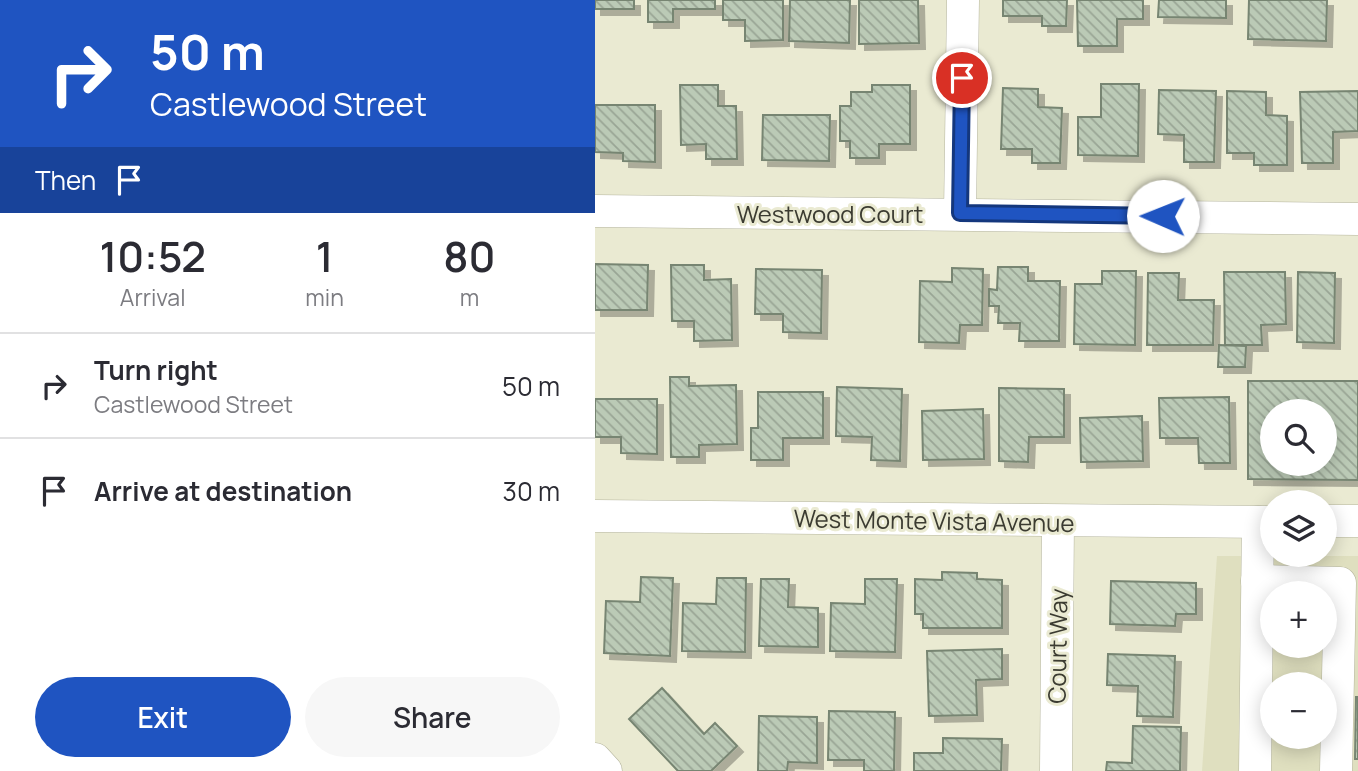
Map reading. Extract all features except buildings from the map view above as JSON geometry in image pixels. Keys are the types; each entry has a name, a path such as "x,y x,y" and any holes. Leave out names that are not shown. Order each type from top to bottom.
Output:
{"street":[{"path":"960,213 963,0"},
{"name":"Westwood Court","path":"595,211 1358,219"},
{"name":"West Monte Vista Avenue","path":"595,516 1260,522"},
{"path":"1337,521 1358,521"},
{"name":"Court Way","path":"1056,771 1058,522"},
{"path":"1255,771 1257,581 1260,559"},
{"path":"1257,581 1340,583 1336,771"},
{"path":"595,759 606,771"}],"shaded area":[{"path":"1217,556 1260,556 1260,567 1337,567 1337,556 1358,556 1358,771 1202,771"}],"route":[{"path":"962,78 960,213 1163,216"}]}
